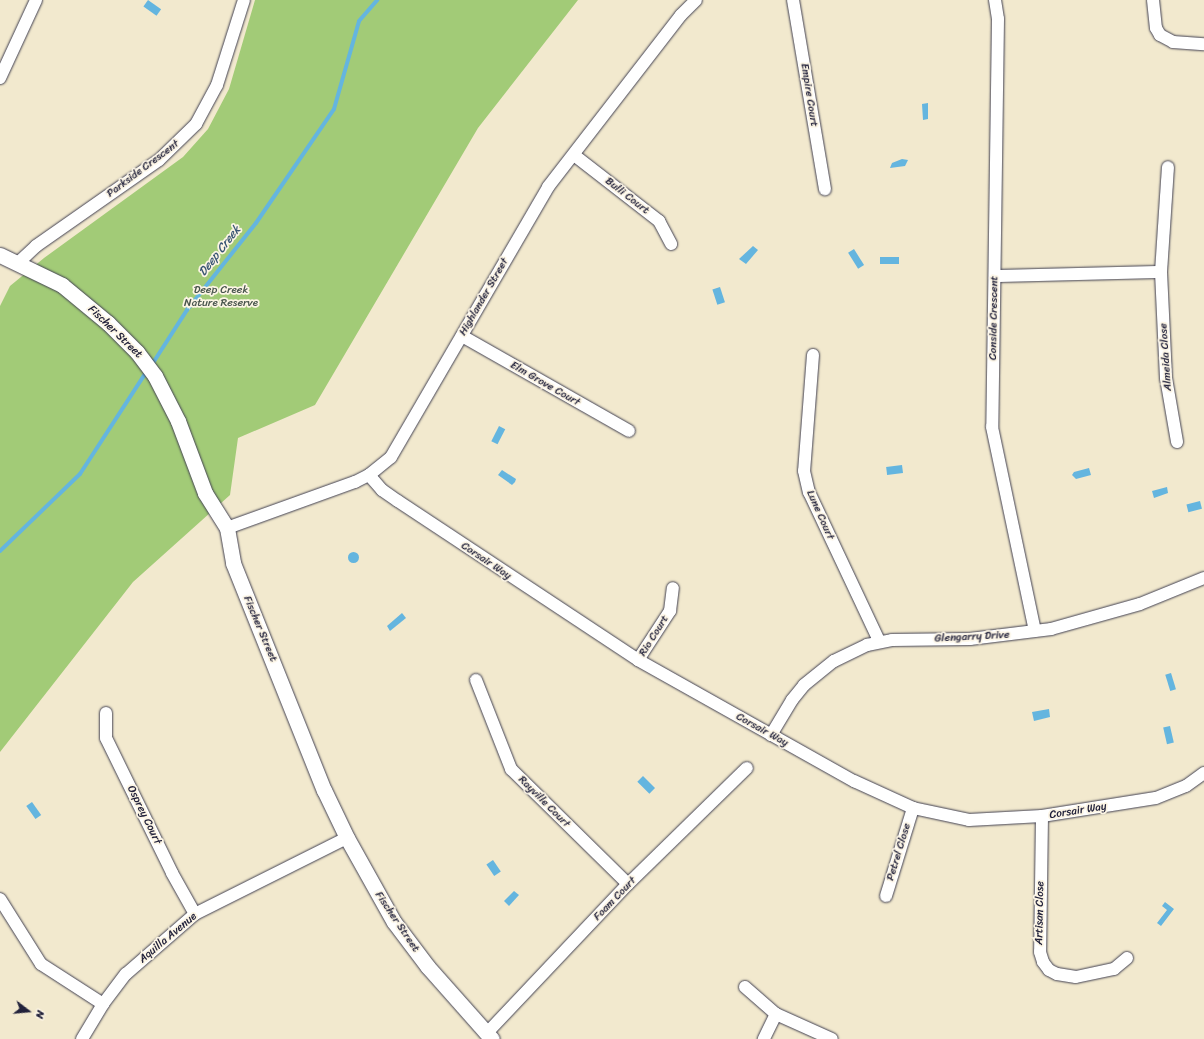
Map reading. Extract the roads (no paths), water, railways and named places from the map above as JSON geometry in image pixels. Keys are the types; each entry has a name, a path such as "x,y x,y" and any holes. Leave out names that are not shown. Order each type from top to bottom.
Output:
{"street":[{"path":"0,78 36,0"},
{"name":"Parkside Crescent","path":"18,263 36,246 159,160 188,133 208,106 217,85 244,0"},
{"name":"Highlander Street","path":"227,528 369,474 391,457 548,187 681,15 696,0"},
{"name":"Empire Court","path":"793,0 824,190"},
{"name":"Conside Crescent","path":"995,0 998,20 992,427 1035,631"},
{"path":"1153,0 1156,28 1160,35 1173,42 1204,44"},
{"name":"Bulli Court","path":"574,155 660,221 671,244"},
{"name":"Almeida Close","path":"1168,167 1161,272 1166,378 1178,442"},
{"name":"Fischer Street","path":"0,255 62,285 108,323 144,361 154,375 178,421 205,493 227,528 233,563 324,790 347,838 394,922 428,967 489,1036"},
{"path":"995,276 1161,272"},
{"name":"Elm Grove Court","path":"462,336 629,431"},
{"name":"Lune Court","path":"813,355 804,471 809,492 879,642"},
{"name":"Corsair Way","path":"369,474 382,490 398,502 638,660 887,798 913,808 969,820 1042,816 1156,798 1186,786 1204,773"},
{"name":"Glengarry Drive","path":"771,735 792,700 809,680 848,652 879,642 970,639 1035,631 1116,612 1204,578"},
{"name":"Rio Court","path":"638,660 670,611 673,588"},
{"name":"Rayville Court","path":"476,680 511,769 628,884"},
{"name":"Osprey Court","path":"106,713 106,738 172,873 195,914"},
{"name":"Foam Court","path":"489,1036 628,884 747,768"},
{"name":"Petrel Close","path":"886,896 913,808"},
{"name":"Artisan Close","path":"1042,816 1040,952 1043,962 1057,974 1076,977 1114,969 1127,958"},
{"name":"Aquilla Avenue","path":"82,1039 102,1004 126,974 195,914 347,838"},
{"path":"0,899 42,964 102,1004"},
{"path":"745,987 776,1014 832,1039"},
{"path":"764,1039 776,1014"}],"water":[{"path":"148,0 161,9 157,16 143,7"},
{"path":"928,103 928,119 923,120 922,104"},
{"path":"902,159 908,160 905,166 890,168 892,163"},
{"path":"753,246 758,250 746,264 739,259"},
{"path":"854,249 864,265 858,269 848,253"},
{"path":"880,257 899,257 899,264 880,264"},
{"path":"720,287 725,302 717,305 712,289"},
{"path":"499,426 505,429 498,444 491,441"},
{"path":"902,465 903,473 887,475 886,467"},
{"path":"1089,468 1091,475 1076,479 1072,475 1074,472"},
{"path":"502,470 516,479 512,485 498,475"},
{"path":"1167,487 1168,493 1154,498 1152,491"},
{"path":"1200,501 1202,509 1188,512 1186,504"},
{"path":"353,551 357,553 359,557 357,561 353,563 349,561 347,557 349,553"},
{"path":"402,613 406,618 390,631 387,626"},
{"path":"1171,673 1176,689 1170,691 1165,675"},
{"path":"1049,709 1050,717 1034,721 1032,712"},
{"path":"1170,726 1174,743 1167,744 1163,728"},
{"path":"643,776 655,788 649,794 637,782"},
{"path":"32,802 41,815 35,819 26,806"},
{"path":"493,860 501,872 494,876 486,864"},
{"path":"514,891 519,895 509,906 504,901"},
{"path":"1165,902 1174,909 1161,926 1157,923 1167,910 1162,906"}],"waterway":[{"name":"Deep Creek","path":"151,366 187,310 256,223 334,109 359,21 377,0"},
{"name":"Deep Creek","path":"0,551 80,474 147,371"}],"park label":[{"name":"Deep Creek Nature Reserve","path":"221,297"}]}
